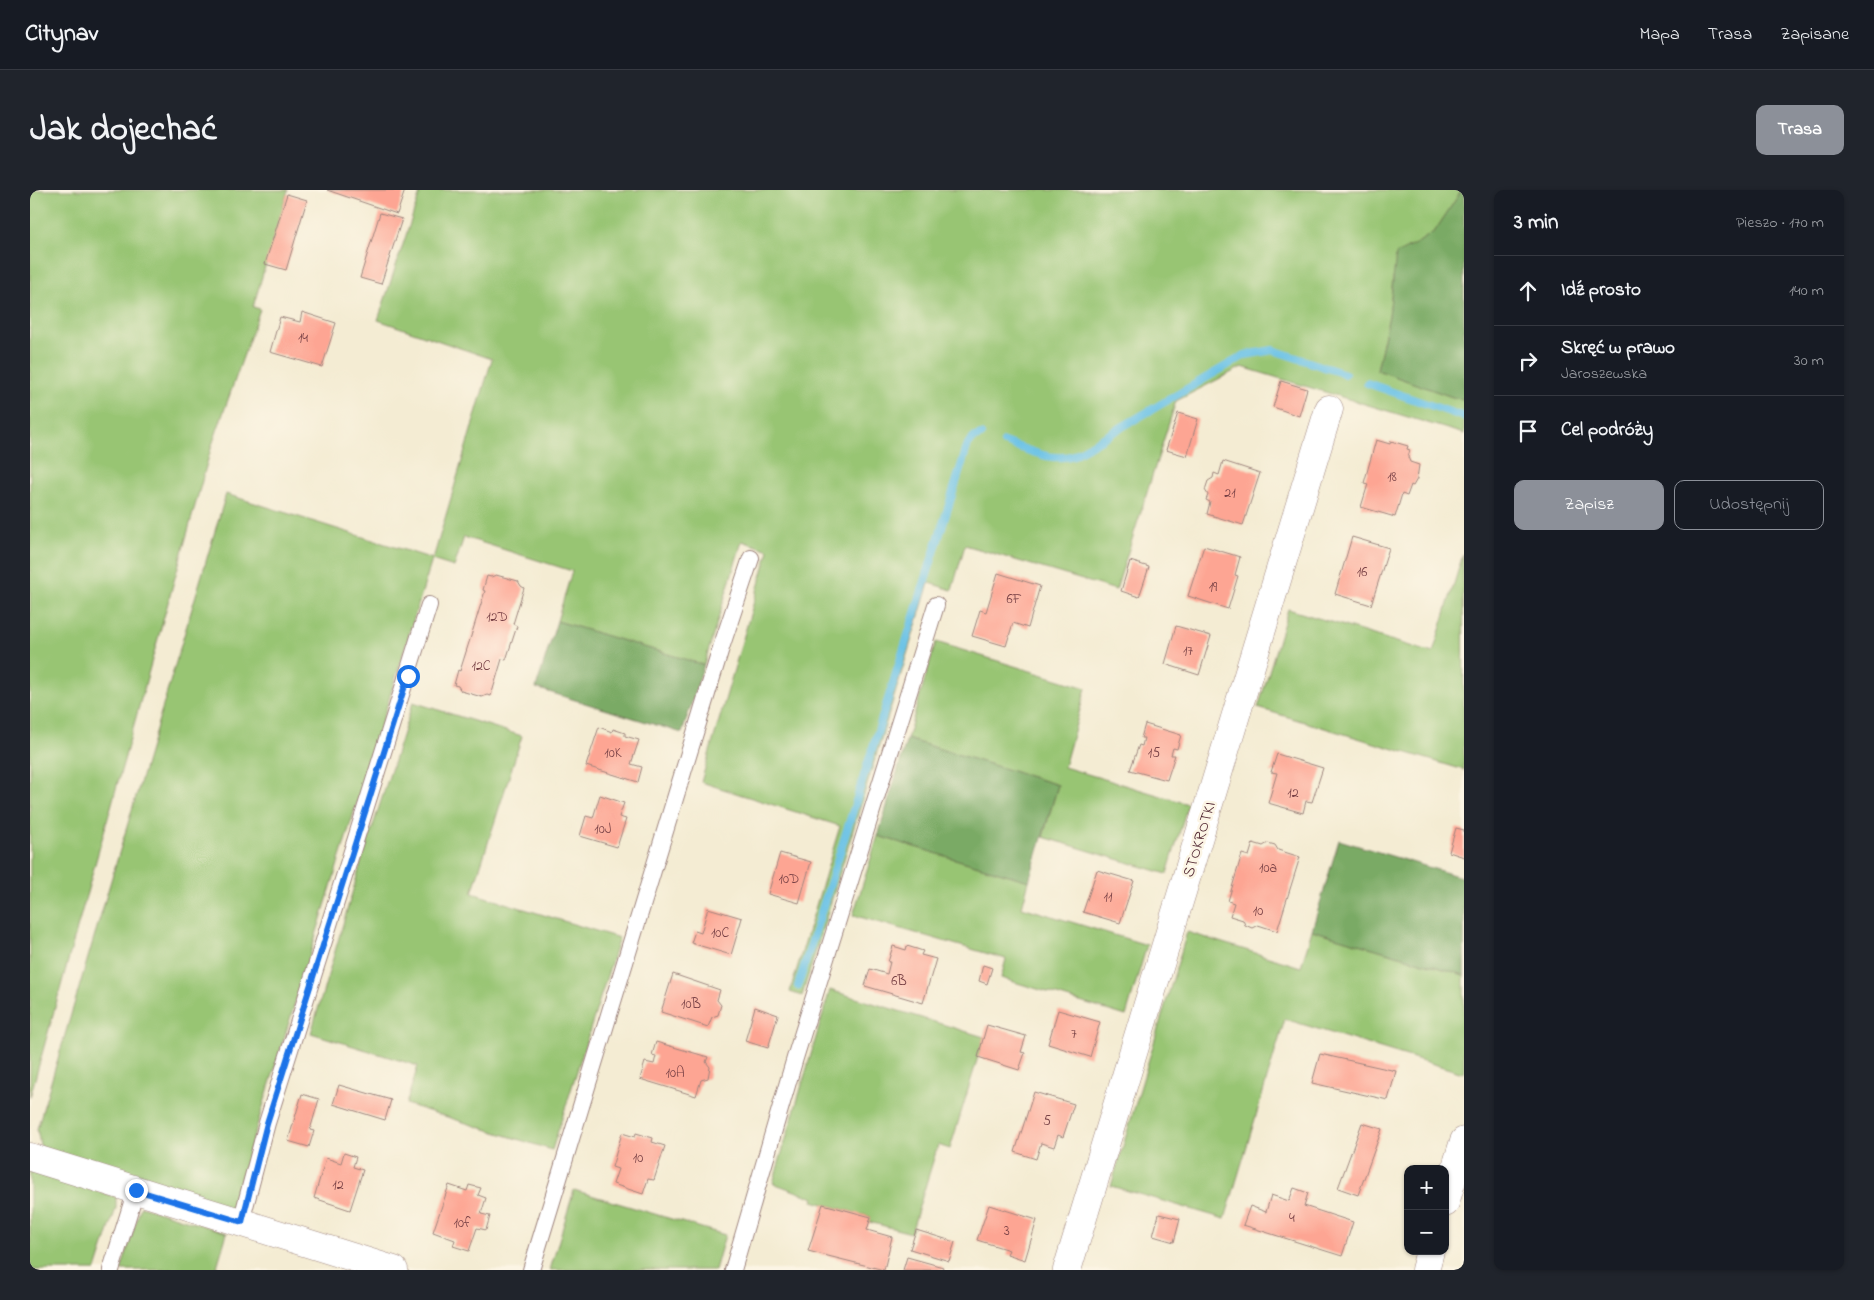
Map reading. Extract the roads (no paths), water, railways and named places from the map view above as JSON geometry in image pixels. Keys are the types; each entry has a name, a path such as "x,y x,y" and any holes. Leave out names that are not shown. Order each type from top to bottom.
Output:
{"street":[{"name":"STOKROTKI","path":"1067,1270 1329,408"},
{"path":"1449,1190 1464,1141"},
{"path":"30,1157 394,1270"},
{"path":"1425,1270 1429,1255"}],"lane":[{"path":"531,1270 721,648 751,558"},
{"path":"242,1222 267,1123 429,605"},
{"path":"733,1270 795,1058 936,606"},
{"path":"111,1270 136,1190"}],"waterway":[{"path":"1004,442 1048,456 1066,457 1074,455 1245,355 1273,350 1345,374"},
{"path":"1367,383 1464,417"},
{"path":"798,986 968,444 975,437 981,435"}]}
